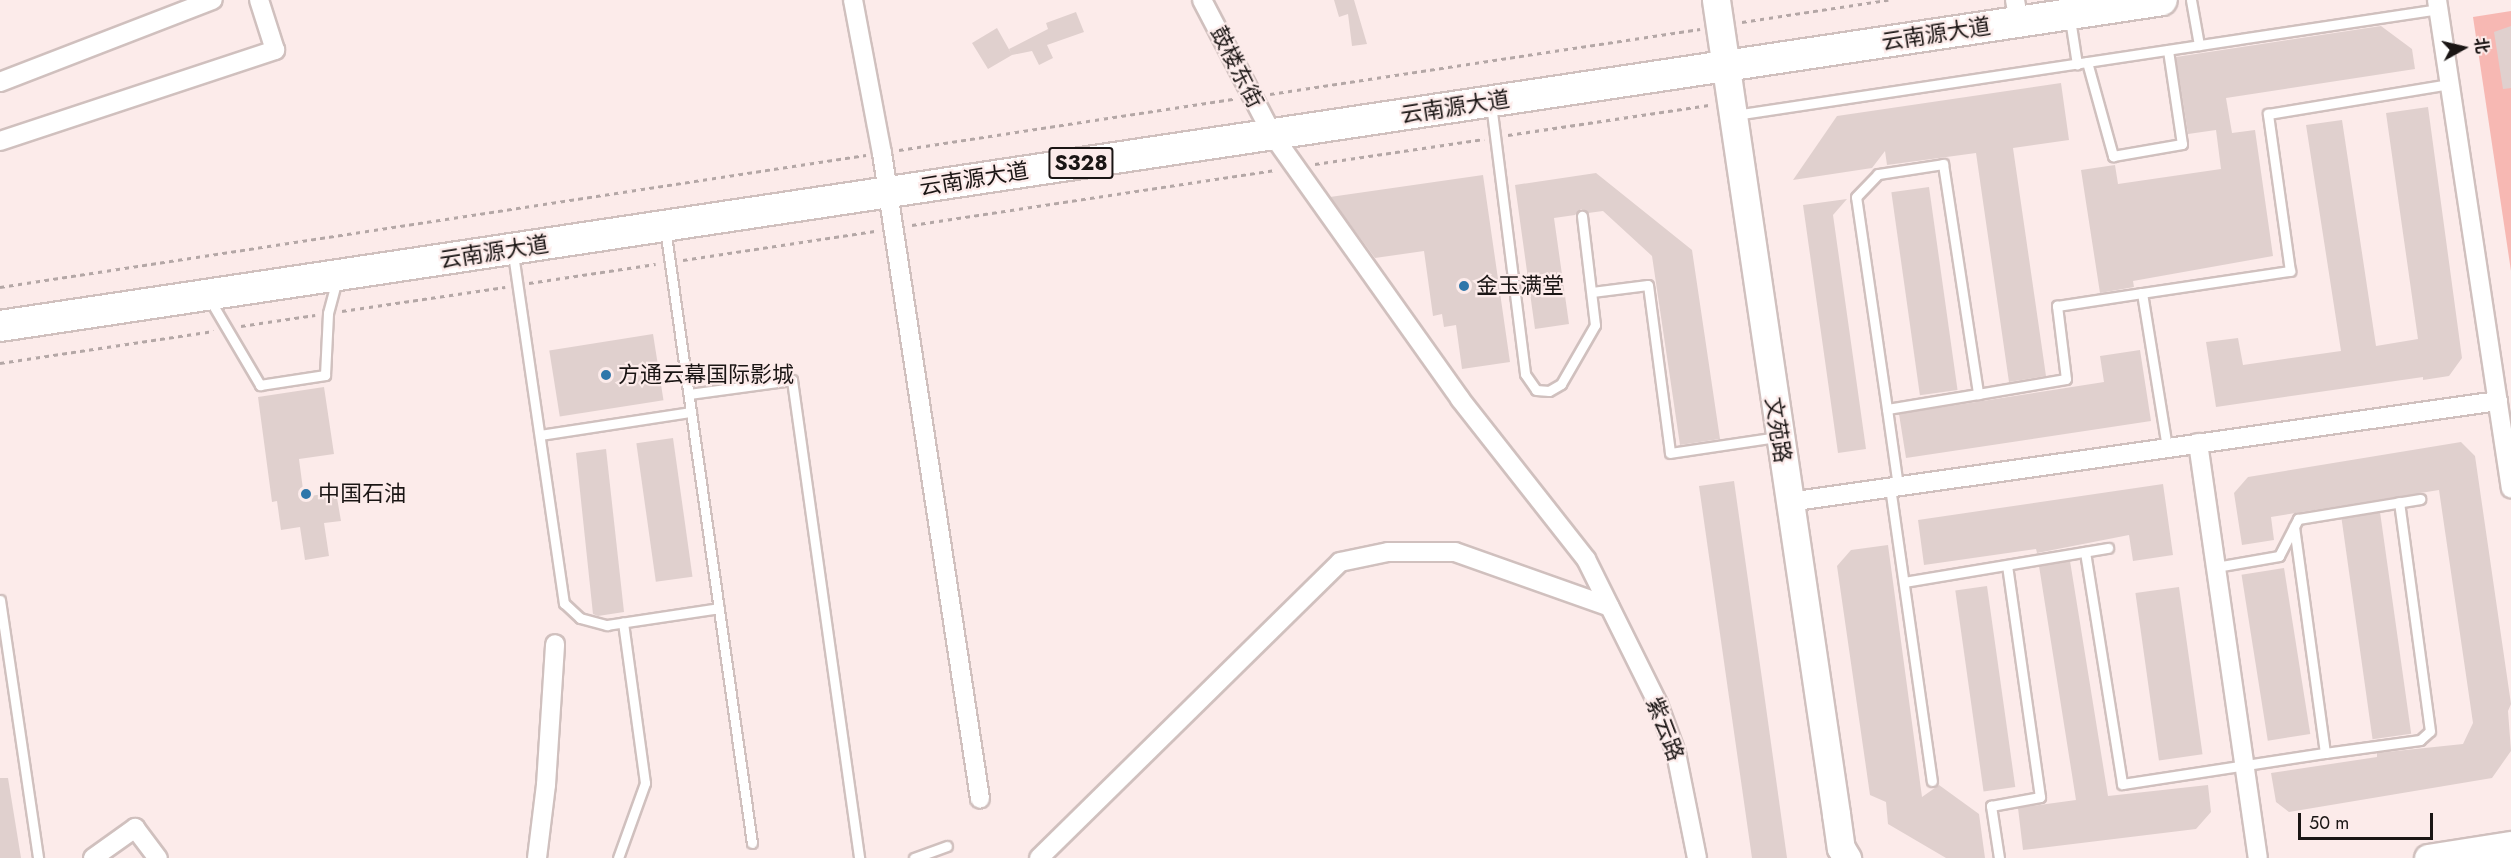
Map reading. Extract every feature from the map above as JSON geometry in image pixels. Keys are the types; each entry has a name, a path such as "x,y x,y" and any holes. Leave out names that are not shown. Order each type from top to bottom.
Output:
{"main road":[{"name":"云南源大道","path":"0,326 1723,66 2017,11 2070,14 2162,0"}],"street":[{"path":"0,82 213,0"},
{"path":"0,141 275,50 259,0"},
{"path":"853,0 882,153 980,799"},
{"name":"鼓楼东街","path":"1202,0 1272,134 1296,167"},
{"path":"2438,4 2511,488"},
{"name":"文苑路","path":"1717,13 1723,66 1841,848 1847,858"},
{"name":"紫云路","path":"1296,167 1460,399 1567,532 1610,607 1658,704 1676,753 1697,858"},
{"path":"1789,502 2498,401"},
{"path":"2199,443 2258,858"},
{"path":"1039,858 1340,562 1388,552 1455,552 1610,607"},
{"path":"537,858 546,785 555,644"},
{"path":"93,858 135,828 158,858"},
{"path":"2439,857 2511,845"}],"lane":[{"path":"2191,0 2199,45"},
{"path":"1730,109 2082,63 2438,4"},
{"path":"2070,14 2082,63 2113,156 2182,144 2168,50"},
{"path":"1887,409 2066,379 2056,306 2290,271 2268,114 2450,84"},
{"path":"1491,102 1525,374 1536,390 1549,391 1561,384 1590,339 1595,325 1582,216"},
{"path":"1932,781 1904,582 1887,409 1856,197 1878,174 1943,164 1978,394"},
{"path":"665,226 752,843"},
{"path":"512,249 564,603 574,614 592,622 623,622 719,608"},
{"path":"207,295 260,385 281,382 325,375 328,313 338,275"},
{"path":"1592,292 1648,285 1670,453 1779,437"},
{"path":"2142,293 2167,448"},
{"path":"689,394 792,380 859,858"},
{"path":"540,435 691,412"},
{"path":"2216,567 2279,556 2298,519 2420,499"},
{"path":"2085,552 2122,784 2420,740 2430,731 2399,502"},
{"path":"2294,527 2325,753"},
{"path":"1904,582 2108,548"},
{"path":"1999,858 1991,806 2040,797 2007,565"},
{"path":"0,600 38,858"},
{"path":"618,858 645,783 623,622"},
{"path":"914,858 947,846"}],"path":[{"path":"0,287 1253,96 1717,13 1888,0"},
{"path":"0,363 1495,137 1730,109"}],"shaded area":[{"path":"2511,11 2511,271 2473,17"}],"building":[{"path":"1334,0 1354,0 1367,44 1352,46 1348,14 1339,17"},
{"path":"1076,12 1084,32 1047,45 1053,58 1039,65 1032,51 1012,55 988,69 972,43 997,28 1011,53 1009,49 1048,29 1046,23"},
{"path":"2381,26 2412,49 2415,69 2226,98 2232,133 2255,130 2273,256 2133,281 2134,287 2100,293 2081,170 2115,165 2118,184 2221,169 2216,130 2188,134 2176,57"},
{"path":"2511,26 2511,88 2503,89 2494,32"},
{"path":"2061,83 2069,140 2013,148 2046,376 2009,382 1976,153 1887,165 1885,151 1872,168 1793,180 1837,116"},
{"path":"2428,107 2462,358 2449,376 2423,380 2423,377 2216,407 2206,342 2238,338 2243,365 2341,351 2306,125 2342,120 2376,346 2418,339 2386,113"},
{"path":"1596,173 1692,250 1720,439 1680,445 1652,256 1603,211 1588,213 1581,209 1575,215 1554,218 1569,324 1535,329 1515,185"},
{"name":"金玉满堂","path":"1483,175 1510,362 1462,369 1456,325 1444,327 1442,314 1433,316 1424,251 1375,258 1330,197"},
{"path":"1929,187 1958,390 1920,395 1891,192"},
{"path":"1847,199 1833,215 1866,449 1838,453 1803,205"},
{"name":"方通云幕国际影城","path":"653,334 663,400 560,417 549,350"},
{"path":"2140,350 2151,421 1906,458 1899,414 2104,382 2100,356"},
{"path":"324,387 334,454 299,459 304,497 336,492 341,521 324,523 329,556 305,560 300,527 281,530 277,501 272,502 258,397"},
{"path":"673,438 692,577 656,582 636,443"},
{"path":"2461,442 2475,456 2511,704 2508,711 2511,751 2492,778 2289,812 2276,802 2271,773 2377,757 2377,753 2463,744 2473,723 2439,490 2271,517 2274,540 2242,545 2234,493 2248,477"},
{"path":"606,449 624,612 598,616 593,614 576,453"},
{"path":"1734,481 1787,858 1752,858 1699,486"},
{"path":"2163,484 2173,555 2133,561 2129,535 2037,553 2036,549 1924,565 1918,520"},
{"path":"2380,512 2411,734 2373,739 2341,517"},
{"path":"1888,545 1922,797 1939,785 1979,814 1985,858 1946,858 1888,824 1886,802 1870,795 1837,566 1851,550"},
{"path":"2070,561 2108,796 2208,785 2211,812 2196,829 2023,850 2018,808 2076,800 2039,566"},
{"path":"2284,568 2310,734 2268,741 2242,575"},
{"path":"1987,586 2015,787 1984,791 1955,590"},
{"path":"2179,587 2203,754 2159,760 2135,593"},
{"path":"0,778 8,778 21,858 0,858"}],"place":[{"name":"金玉满堂","path":"1464,286"},
{"name":"方通云幕国际影城","path":"606,375"},
{"name":"中国石油","path":"306,494"}]}
